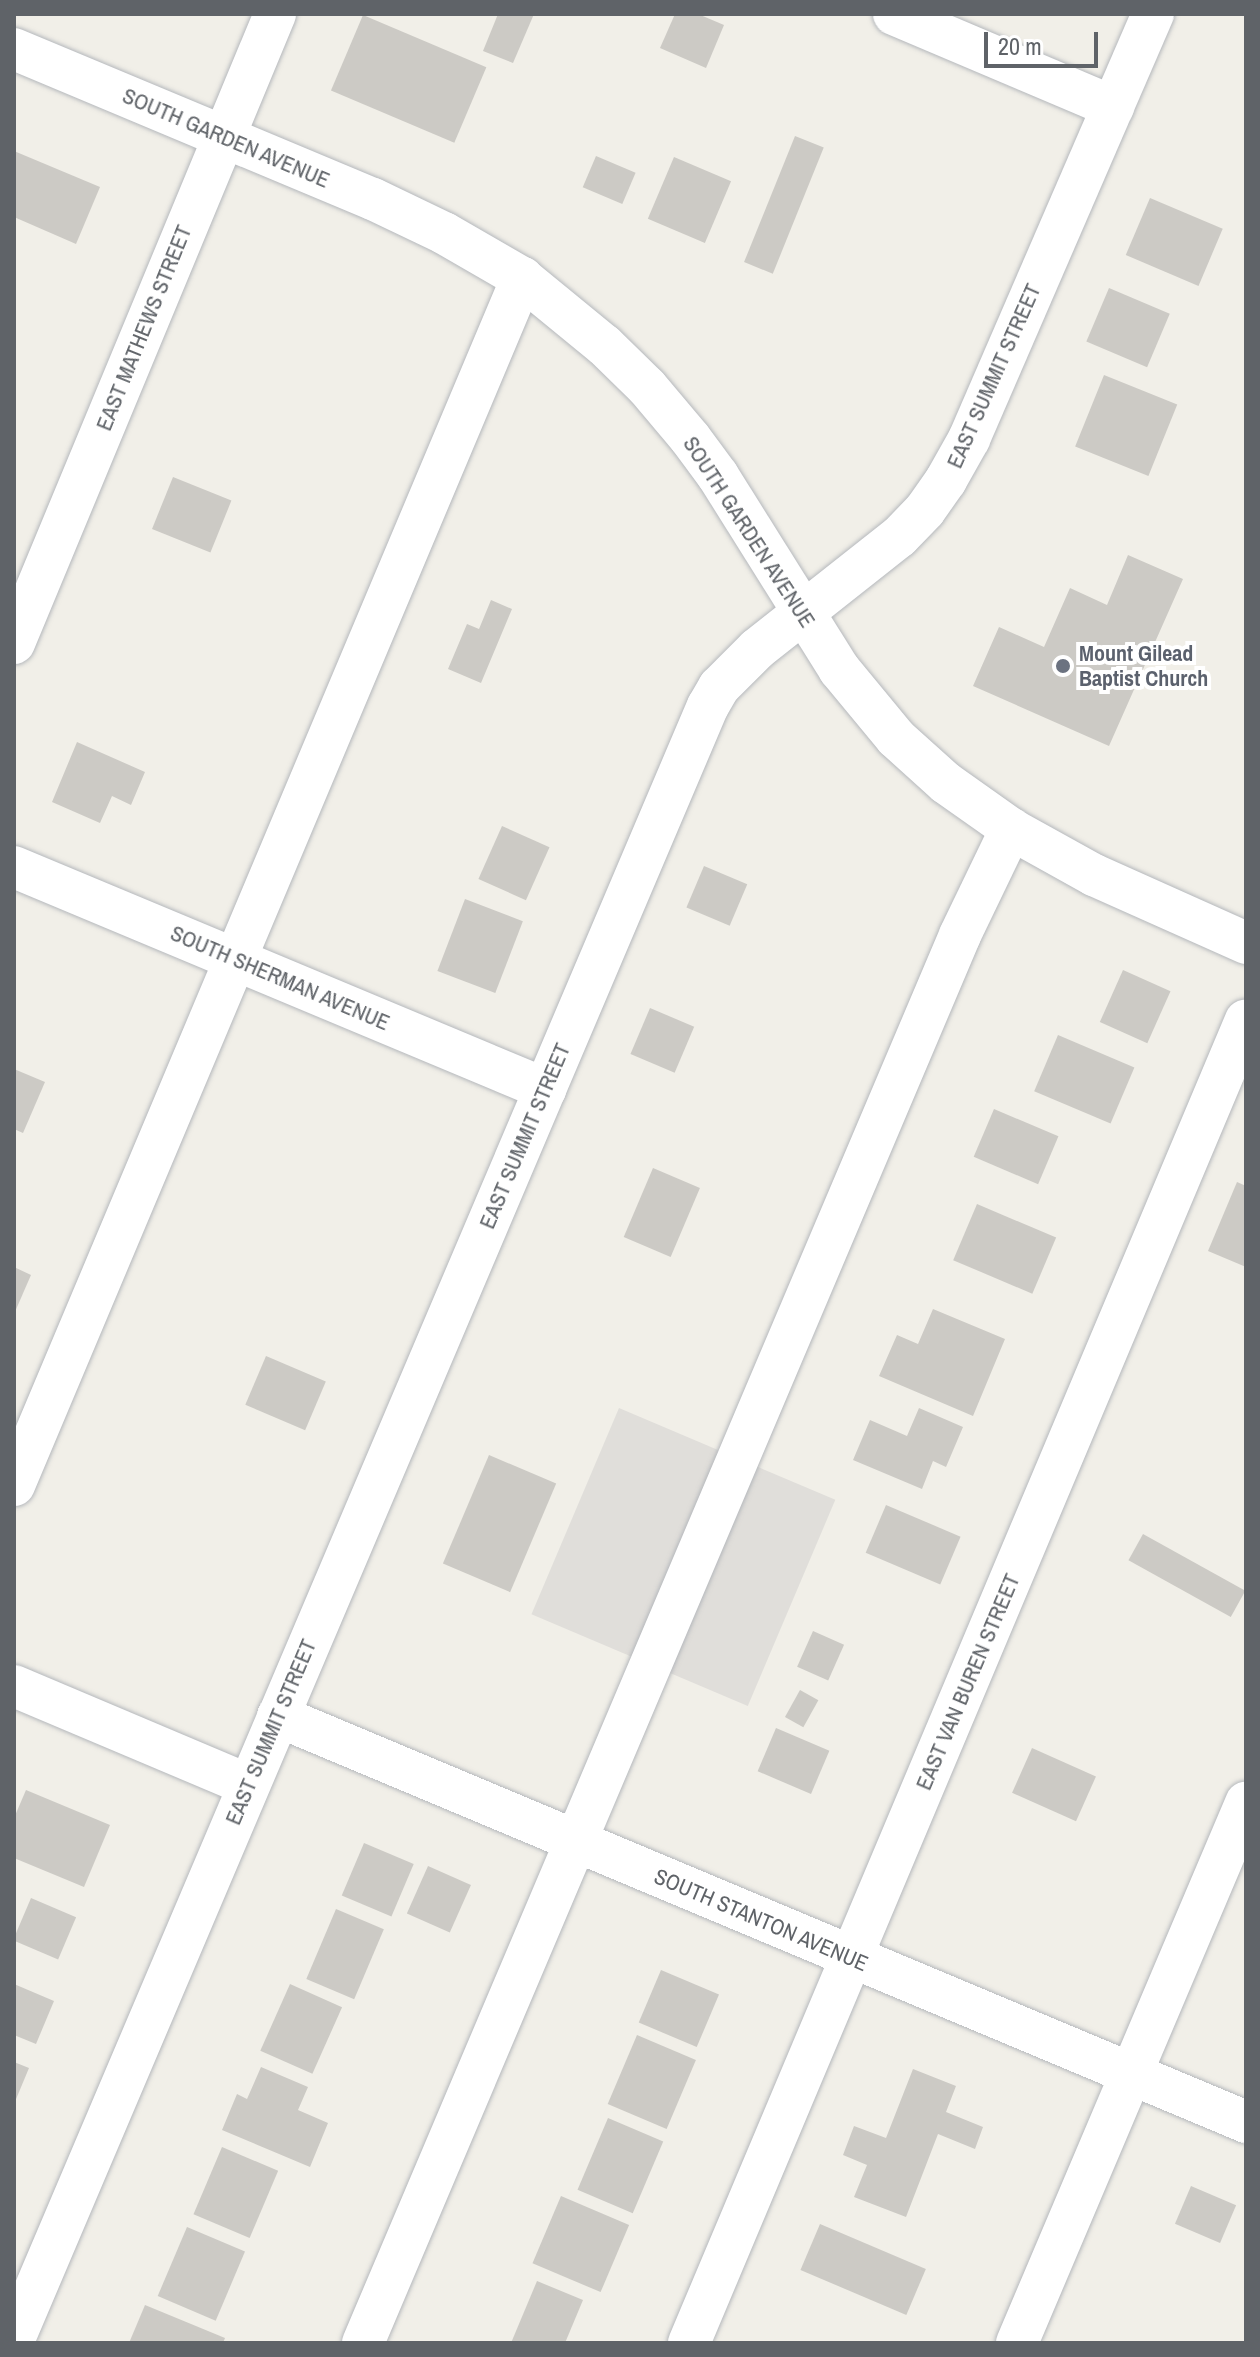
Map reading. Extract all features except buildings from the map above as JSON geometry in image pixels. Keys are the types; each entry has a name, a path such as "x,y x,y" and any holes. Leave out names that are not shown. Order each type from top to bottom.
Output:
{"street":[{"name":"EAST MATHEWS STREET","path":"14,643 275,14"},
{"path":"894,14 1113,107"},
{"name":"EAST SUMMIT STREET","path":"14,2339 708,706 731,674 802,613 899,537 925,510 946,480 969,439 1153,14"},
{"name":"SOUTH GARDEN AVENUE","path":"14,49 420,221 522,278 578,321 664,407 718,476 839,669 896,738 946,783 1011,829 1094,875 1246,943"},
{"path":"14,1485 238,961 522,278"},
{"path":"363,2343 948,964 1011,829"},
{"name":"SOUTH SHERMAN AVENUE","path":"14,867 545,1089"},
{"name":"EAST VAN BUREN STREET","path":"689,2343 1246,1020"},
{"path":"14,1686 248,1785"},
{"name":"SOUTH STANTON AVENUE","path":"278,1716 1246,2122"},
{"path":"1017,2343 1246,1803"}],"shaded area":[{"path":"619,1408 835,1500 748,1706 531,1614"}],"place":[{"name":"Mount Gilead Baptist Church","path":"1063,666"}]}
